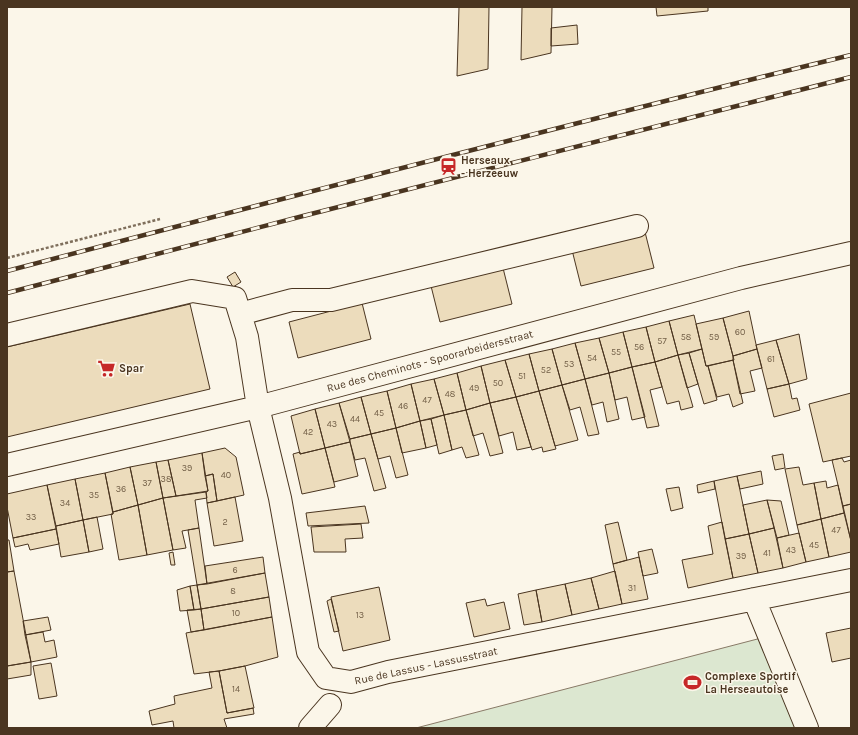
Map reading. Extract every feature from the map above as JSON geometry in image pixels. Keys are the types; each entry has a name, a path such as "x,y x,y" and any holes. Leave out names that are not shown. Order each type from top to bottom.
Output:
{"street":[{"path":"240,314 292,300 331,300 637,226"},
{"name":"Rue des Cheminots - Spoorarbeidersstraat","path":"7,465 258,407 734,280 851,253"},
{"name":"Rue de Lassus - Lassusstraat","path":"7,335 192,291 235,298 247,337 258,407 280,498 308,652 326,678 351,682 388,672 851,580"},
{"path":"754,599 807,728"},
{"path":"310,728 330,705"}],"path":[{"path":"7,258 160,219"}],"green space":[{"name":"Complexe Sportif La Herseautoise","path":"769,636 815,728 416,728"}],"building":[{"path":"459,7 489,7 488,69 457,76"},
{"path":"522,7 552,7 551,53 521,60"},
{"path":"656,7 708,7 708,11 657,16"},
{"path":"577,25 578,44 551,46 551,28"},
{"path":"645,232 654,268 581,286 572,250"},
{"path":"503,268 512,304 440,322 431,286"},
{"path":"235,272 241,282 233,287 227,277"},
{"path":"362,303 371,339 298,358 289,322"},
{"name":"Spar","path":"190,304 210,389 7,437 7,347"},
{"path":"749,311 757,349 733,356 723,318"},
{"path":"694,315 702,349 678,355 669,321"},
{"path":"723,318 734,360 706,366 696,324"},
{"path":"669,321 678,355 655,362 646,327"},
{"path":"646,327 655,362 632,367 623,332"},
{"path":"623,332 632,367 609,373 599,338"},
{"path":"799,334 807,379 789,384 776,340"},
{"path":"599,338 609,373 585,379 575,343"},
{"path":"776,340 789,384 767,389 756,345"},
{"path":"575,343 585,379 562,385 552,349"},
{"path":"552,349 562,385 539,391 529,354"},
{"path":"702,349 717,400 704,404 689,353"},
{"path":"757,349 762,368 750,371 755,391 740,394 733,356"},
{"path":"689,353 698,384 687,388 678,355"},
{"path":"529,354 539,391 516,397 505,360"},
{"path":"678,355 693,407 681,410 679,401 667,404 655,362"},
{"path":"505,360 516,397 490,403 481,366"},
{"path":"733,360 743,403 733,407 729,394 717,397 708,366"},
{"path":"655,362 662,387 650,390 659,426 647,428 632,367"},
{"path":"481,366 490,403 466,410 457,373"},
{"path":"632,367 645,417 632,420 627,397 615,400 609,373"},
{"path":"457,373 466,410 444,415 434,379"},
{"path":"609,373 619,419 607,422 603,402 592,405 585,379"},
{"path":"434,379 444,415 420,421 411,384"},
{"path":"585,379 599,434 588,436 580,407 570,410 562,385"},
{"path":"411,384 420,421 396,428 387,391"},
{"path":"789,384 792,399 797,398 800,410 774,417 767,389"},
{"path":"562,385 578,440 555,446 539,391"},
{"path":"387,391 396,428 371,434 361,397"},
{"path":"539,391 556,449 543,452 542,447 532,450 516,397"},
{"path":"851,393 851,456 823,462 809,404"},
{"path":"361,397 371,434 350,439 339,403"},
{"path":"516,397 531,447 517,450 513,432 499,436 490,403"},
{"path":"339,403 350,442 325,448 315,409"},
{"path":"490,403 503,453 490,456 483,433 473,436 466,410"},
{"path":"315,409 325,448 300,454 291,416"},
{"path":"466,410 479,455 466,458 462,447 452,450 444,415"},
{"path":"444,415 452,450 439,454 431,419"},
{"path":"431,419 437,445 426,448 420,421"},
{"path":"420,421 426,448 402,453 396,428"},
{"path":"396,428 408,475 396,478 390,456 378,459 371,434"},
{"path":"371,434 386,488 374,491 365,458 355,460 350,442 350,439"},
{"path":"350,442 358,476 334,482 325,448"},
{"path":"225,448 236,457 244,495 217,501 213,474 205,476 202,453"},
{"path":"325,448 335,487 302,494 293,454 300,452 300,454"},
{"path":"202,453 208,491 176,496 168,460"},
{"path":"783,454 785,468 775,470 772,456"},
{"path":"842,458 844,462 851,460 851,504 843,506 832,460"},
{"path":"168,460 176,496 163,498 156,462"},
{"path":"156,462 163,498 138,505 130,467"},
{"path":"130,467 138,505 113,512 105,473"},
{"path":"799,467 803,485 814,483 821,519 797,525 785,469"},
{"path":"761,471 763,484 740,489 737,476"},
{"path":"105,473 113,514 83,520 75,479"},
{"path":"213,474 217,501 207,503 206,492 208,491 205,476"},
{"path":"737,476 749,534 725,539 714,481"},
{"path":"75,479 83,520 56,526 47,485"},
{"path":"714,481 715,489 698,493 697,485"},
{"path":"826,481 827,488 838,485 844,513 821,519 814,483"},
{"path":"47,485 56,529 13,538 7,507 7,494"},
{"path":"679,487 683,508 671,511 666,489"},
{"path":"206,492 207,498 195,500 199,528 182,531 186,548 173,550 163,498"},
{"path":"235,497 243,541 214,546 207,503"},
{"path":"163,498 173,550 147,555 138,505"},
{"path":"767,500 781,501 789,535 777,538"},
{"path":"767,500 774,528 749,534 743,505"},
{"path":"851,504 851,541 843,506"},
{"path":"138,505 147,555 119,560 111,514 113,514 113,512"},
{"path":"365,506 369,523 308,526 306,513"},
{"path":"844,513 851,541 851,552 829,557 821,519"},
{"path":"97,517 103,549 89,552 83,520"},
{"path":"821,519 829,557 806,562 797,525"},
{"path":"83,520 89,552 61,557 56,526"},
{"path":"618,522 627,560 613,564 605,525"},
{"path":"722,522 733,578 688,588 682,560 713,554 708,526"},
{"path":"361,524 363,538 345,539 346,552 314,552 311,527"},
{"path":"199,528 207,584 197,585 188,530"},
{"path":"774,528 783,568 758,573 749,534"},
{"path":"56,529 59,544 30,550 28,544 15,547 13,538"},
{"path":"799,533 806,562 783,568 777,538"},
{"path":"749,534 758,573 733,578 725,539"},
{"path":"7,540 9,540 14,571 7,572"},
{"path":"652,549 658,573 643,576 638,552"},
{"path":"173,552 175,565 171,565 169,553"},
{"path":"263,557 265,573 207,584 205,566"},
{"path":"639,557 648,599 622,604 613,564"},
{"path":"14,571 31,662 7,666 7,572"},
{"path":"615,571 622,604 599,609 591,578"},
{"path":"265,573 269,597 201,609 197,585"},
{"path":"591,578 599,609 572,615 565,584"},
{"path":"565,584 572,615 542,622 536,590"},
{"path":"197,585 201,609 194,610 190,586"},
{"path":"190,586 194,610 180,611 177,590"},
{"path":"379,587 390,640 343,651 331,597"},
{"path":"536,590 542,622 524,625 518,594"},
{"path":"269,597 272,617 204,630 201,609"},
{"path":"331,599 339,631 334,632 327,601"},
{"path":"485,599 487,606 504,602 510,629 474,637 466,603"},
{"path":"201,609 204,630 191,632 187,610"},
{"path":"48,617 51,630 25,635 23,621"},
{"path":"272,617 278,657 245,666 194,674 186,633"},
{"path":"851,628 851,658 832,662 826,633"},
{"path":"43,632 45,642 54,640 57,657 31,662 25,635"},
{"path":"31,662 31,675 7,679 7,666"},
{"path":"51,663 57,696 39,699 33,666"},
{"path":"245,666 254,708 227,713 219,671"},
{"path":"219,671 227,713 253,708 254,714 224,719 227,728 174,728 173,721 152,725 149,711 175,704 174,696 212,688 209,672"}],"railway":[{"path":"7,271 429,161 851,55"},
{"path":"7,293 303,216 851,77"}],"place":[{"name":"Herseaux - Herzeeuw","path":"448,166"},
{"name":"Spar","path":"106,368"},
{"name":"Complexe Sportif La Herseautoise","path":"692,682"}]}
